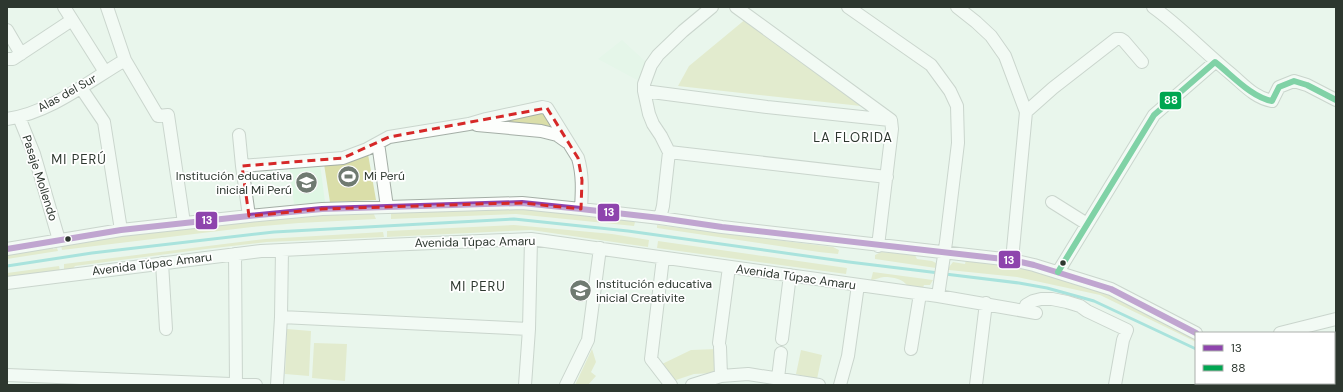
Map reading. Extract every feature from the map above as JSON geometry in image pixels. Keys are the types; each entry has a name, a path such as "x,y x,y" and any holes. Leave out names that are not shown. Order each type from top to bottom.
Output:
{"street":[{"path":"64,7 105,72"},
{"path":"107,7 125,60 158,116 168,115 184,223"},
{"path":"660,218 663,206 669,152 649,114 644,84 651,65 658,55 683,31 712,7"},
{"path":"736,7 891,120 892,129 878,246"},
{"path":"848,7 931,65 950,91 957,106 958,143 938,292"},
{"path":"957,7 976,22 990,36 1004,56 1026,112 1012,260"},
{"path":"1153,7 1169,18 1215,62 1253,93 1265,100 1272,101 1279,87 1294,81 1307,85 1336,100"},
{"path":"7,60 13,59 72,20"},
{"path":"7,30 21,54"},
{"path":"1026,112 1053,88 1120,38 1142,62"},
{"name":"Alas del Sur","path":"7,119 19,117 44,108 81,88 125,60"},
{"path":"1058,272 1154,116 1215,62"},
{"path":"81,88 104,122 121,230"},
{"path":"644,91 767,107 891,120"},
{"path":"242,166 343,158 367,150 389,137 469,124 542,107 547,108 578,158 581,166 582,180 581,209"},
{"name":"Pasaje Mollendo","path":"19,117 34,154 59,240"},
{"path":"469,124 541,131 557,135 568,143"},
{"path":"239,135 249,216"},
{"path":"378,143 387,207"},
{"path":"669,152 887,177"},
{"path":"1052,202 1087,224"},
{"path":"7,248 121,230 322,209 522,203 660,218 944,256 1012,260 1058,272 1111,289 1195,332"},
{"path":"525,385 531,239"},
{"name":"Avenida Túpac Amaru","path":"7,283 235,254 282,250 531,239 920,294 938,292 986,304 1031,311 1026,305 1033,301 1052,299 1080,306 1087,311 1127,330 1123,340 1115,385"},
{"path":"566,385 588,340 600,248"},
{"path":"278,385 282,250"},
{"path":"235,254 236,384"},
{"path":"663,258 651,359 671,385"},
{"path":"162,263 166,329"},
{"path":"721,376 720,345 729,267"},
{"path":"782,339 790,275"},
{"path":"840,385 848,356 858,285"},
{"path":"911,349 920,294"},
{"path":"976,385 986,304"},
{"path":"281,318 528,329"},
{"path":"1284,332 1336,319"},
{"path":"778,378 781,353"},
{"path":"692,385 721,376 748,374 819,385"},
{"path":"7,375 256,385"}],"highlighted area":[{"path":"547,108 578,158 582,180 581,209 522,203 322,209 249,216 242,166 343,158 389,137"}],"shaded area":[{"path":"622,40 646,62 639,81 598,59"},
{"name":"Institución educativa inicial Mi Perú","path":"320,164 325,202 294,204 289,165"}],"green space":[{"path":"747,18 870,107 678,86 689,66"},
{"path":"546,112 554,128 487,123"},
{"name":"Mi Perú","path":"368,154 376,200 330,202 324,164"},
{"path":"517,208 623,219 635,222 634,226 516,214 391,219 391,212"},
{"path":"373,212 376,219 252,227 62,250 61,245 217,225 295,217"},
{"path":"514,225 612,234 649,240 648,247 531,230 387,237 387,231"},
{"path":"657,225 833,247 839,250 838,254 819,252 657,228"},
{"path":"383,232 384,237 267,242 75,266 72,270 64,271 64,264 265,239"},
{"path":"658,241 847,268 846,274 657,248"},
{"path":"53,247 53,249 57,248 58,251 7,259 7,255"},
{"path":"881,252 915,255 917,259 936,263 936,268 875,259 875,255"},
{"path":"966,260 1021,267 1102,291 1195,338 1195,342 1100,295 1017,277 949,270 949,267 953,262 965,264"},
{"path":"59,266 60,271 7,278 7,273"},
{"path":"873,272 933,280 930,285 924,285 922,290 908,287 901,280 894,278 881,277 871,280"},
{"path":"287,329 311,331 309,376 285,374"},
{"path":"314,343 347,344 345,381 312,378"},
{"path":"592,349 596,362 591,372 596,376 588,385 575,385"},
{"path":"717,349 715,373 694,374 673,381 662,364 691,350"},
{"path":"801,350 822,355 817,379 796,374"}],"waterway":[{"path":"7,266 92,253 274,232 514,219 628,231 939,273"},
{"path":"945,274 1047,288 1094,301 1195,349"}],"transit line":[{"name":"88","path":"1058,272 1154,115 1215,62 1242,85 1264,99 1272,101 1279,87 1294,81 1307,85 1336,100"},
{"name":"13","path":"7,249 121,230 322,209 522,203 1012,260 1034,265 1111,289 1195,332"}],"place":[{"name":"Mi Perú","path":"349,176"},
{"name":"Institución educativa inicial Mi Perú","path":"307,183"},
{"name":"Institución educativa inicial Creativite","path":"580,291"}],"district":[{"name":"LA FLORIDA","path":"853,137"},
{"name":"MI PERÚ","path":"79,159"},
{"name":"MI PERU","path":"478,286"}]}
